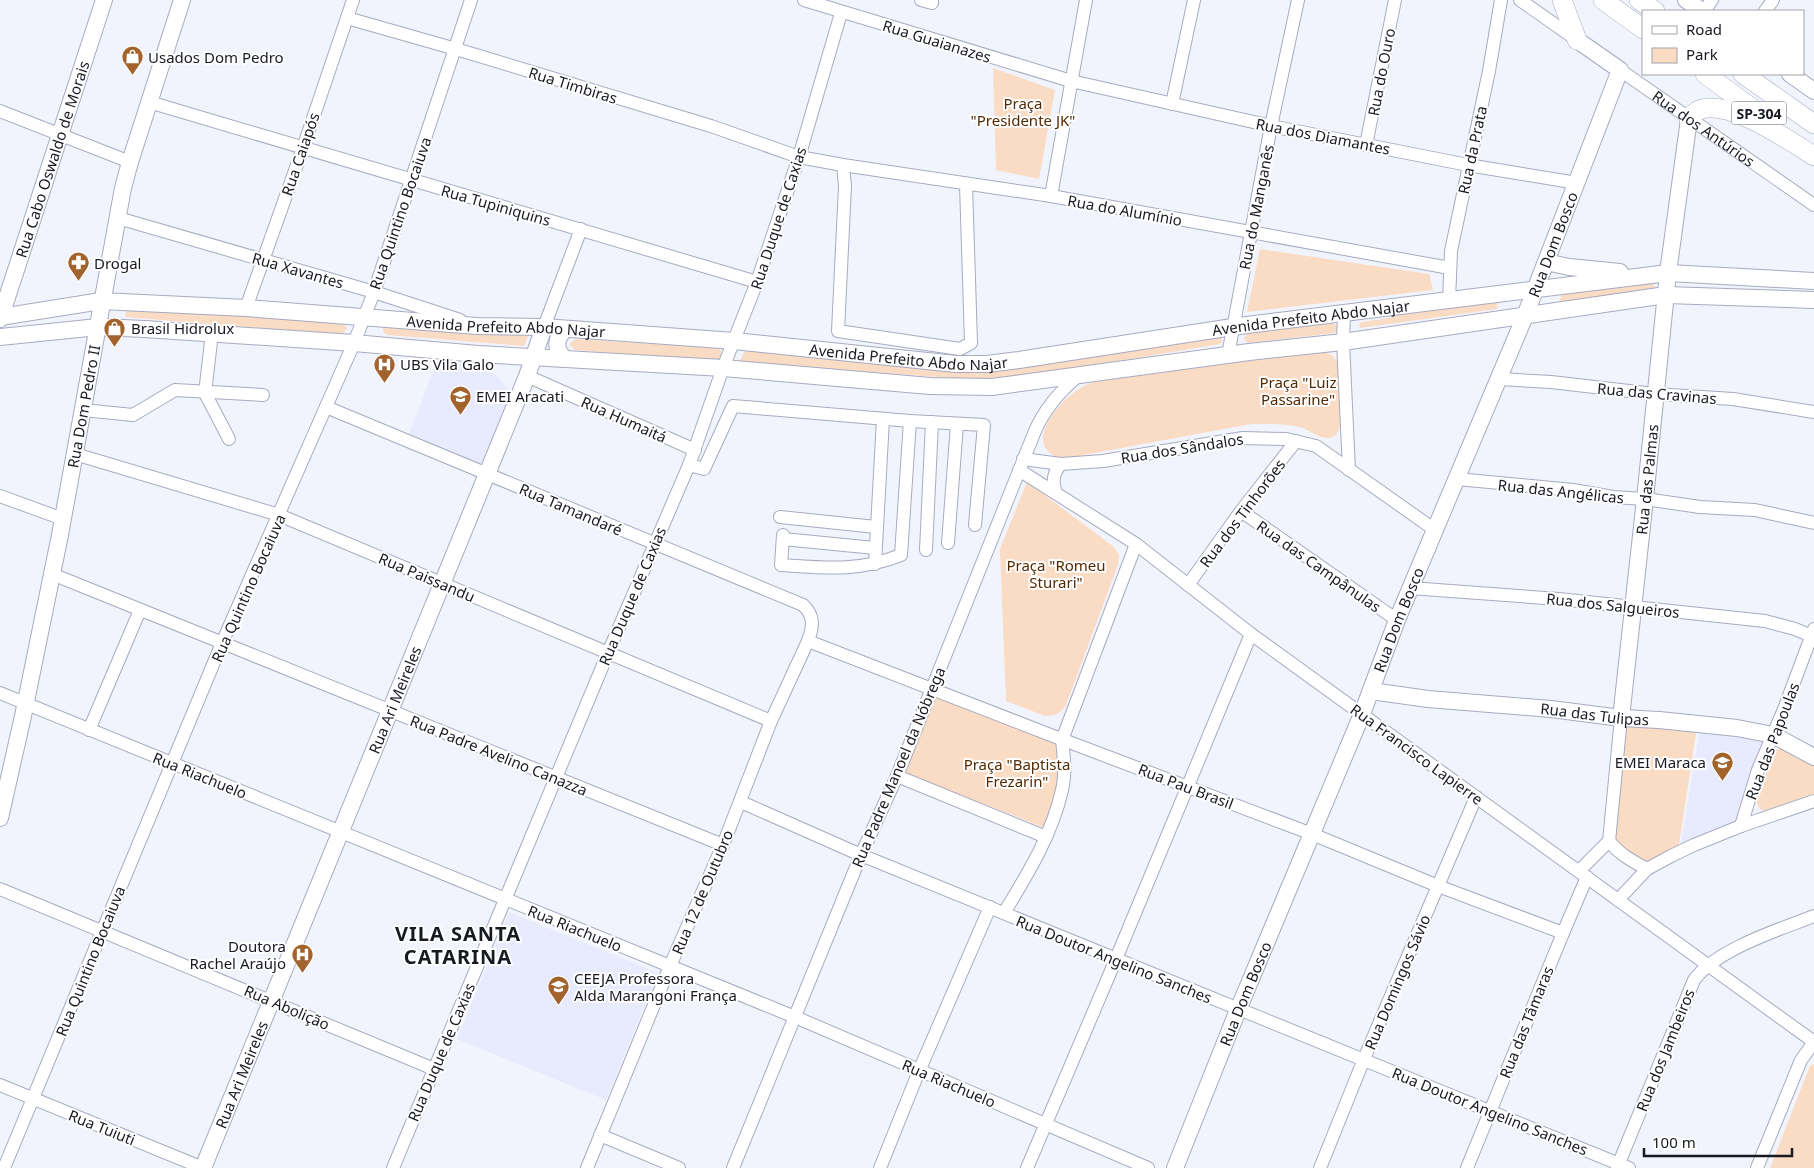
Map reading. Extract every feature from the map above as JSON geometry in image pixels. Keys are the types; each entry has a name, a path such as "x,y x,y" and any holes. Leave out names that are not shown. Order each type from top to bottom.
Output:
{"highway":[{"path":"1562,0 1577,40"},
{"path":"1603,0 1642,28"},
{"path":"1640,0 1654,10"},
{"name":"SP-304","path":"1706,75 1814,154"},
{"name":"SP-304","path":"1744,75 1814,124"},
{"path":"1688,119 1698,111 1709,108 1734,112 1772,130 1814,154"}],"main road":[{"name":"Rua Cabo Oswaldo de Morais","path":"0,318 3,299 104,0"},
{"name":"Rua Dom Pedro II","path":"0,818 26,704 63,519 98,327 101,301 130,162 182,0"},
{"path":"1686,0 1701,10"},
{"name":"Rua dos Antúrios","path":"1577,40 1620,70"},
{"name":"Rua Dom Bosco","path":"1175,1168 1238,1010 1362,714 1410,588 1525,316 1620,70"},
{"path":"1791,75 1814,91"},
{"name":"Rua das Palmas","path":"1621,718 1666,296 1663,274 1688,119"},
{"path":"1546,262 1580,269 1663,274"},
{"name":"Avenida Prefeito Abdo Najar","path":"0,318 101,301 246,308 477,326 566,329 734,341 956,364 987,364 1077,352 1233,327 1663,274 1814,281"},
{"name":"Avenida Prefeito Abdo Najar","path":"0,337 98,327 211,339 354,343 478,354 723,368 965,388 992,387 1228,355 1343,342 1666,296 1814,300"},
{"path":"1488,321 1497,324 1505,330 1510,338 1511,348"},
{"name":"Rua Ari Meireles","path":"203,1168 443,583 527,376 544,328"},
{"path":"564,359 559,354 557,340 566,329"},
{"path":"478,354 504,363 527,376"},
{"name":"Rua das Tulipas","path":"1371,691 1428,699 1551,709 1621,718 1737,728 1773,735 1814,756"}],"street":[{"name":"Rua Caiapós","path":"246,308 353,0"},
{"name":"Rua Quintino Bocaiuva","path":"4,1168 222,643 280,516 364,318 471,0"},
{"name":"Rua Guaianazes","path":"804,0 841,13 1071,81"},
{"path":"921,0 932,3 932,0"},
{"path":"1051,196 1086,0"},
{"path":"1172,104 1194,0"},
{"name":"Rua do Manganês","path":"1228,355 1271,126 1298,0"},
{"name":"Rua do Ouro","path":"1366,145 1395,0"},
{"name":"Rua da Prata","path":"1449,301 1451,251 1456,219 1489,71 1501,0"},
{"name":"Rua dos Antúrios","path":"1520,0 1577,40"},
{"path":"1704,10 1712,0"},
{"name":"Rua Duque de Caxias","path":"393,1168 608,652 689,465 723,368 757,282 799,157 841,13"},
{"name":"Rua Timbiras","path":"347,18 711,126 799,157"},
{"name":"Rua dos Antúrios","path":"1620,70 1814,205"},
{"name":"Rua dos Diamantes","path":"1071,81 1271,126 1366,145 1468,165 1577,182"},
{"name":"Rua Tupiniquins","path":"149,102 757,282"},
{"path":"0,111 130,162"},
{"name":"Rua do Alumínio","path":"799,157 843,166 1051,196 1450,268"},
{"path":"843,166 845,186 838,331 960,349 971,343 966,184"},
{"name":"Rua Xavantes","path":"118,218 374,292 477,326"},
{"name":"Rua Ari Meireles","path":"544,328 581,229"},
{"path":"1344,313 1343,342 1349,470"},
{"path":"211,339 205,393 229,439"},
{"name":"Rua Humaitá","path":"527,376 694,450"},
{"name":"Rua Padre Manoel da Nóbrega","path":"733,1168 861,855 897,776 930,689 1035,431 1052,401 1063,388 1078,376"},
{"name":"Rua das Cravinas","path":"1499,379 1551,382 1655,394 1733,399 1814,412"},
{"path":"83,410 133,415 175,390 263,395"},
{"path":"689,465 704,469 734,406 883,419 984,425 975,524"},
{"name":"Rua Tamandaré","path":"326,407 804,605 812,616"},
{"path":"874,564 883,419"},
{"path":"875,548 783,537 781,564 835,569 880,563 901,555 910,421"},
{"path":"926,550 932,422"},
{"path":"948,543 957,424"},
{"path":"1035,431 1037,449 1057,464 1053,480 1056,492"},
{"name":"Rua dos Sândalos","path":"1021,464 1103,461 1243,438 1286,439 1316,446 1435,530"},
{"name":"Rua dos Tinhorões","path":"1188,585 1241,511 1296,441"},
{"name":"Rua Paissandu","path":"74,454 280,516 771,721"},
{"name":"Rua Francisco Lapierre","path":"1021,464 1056,492 1136,544 1251,634 1814,1042"},
{"name":"Rua das Angélicas","path":"1457,479 1523,487 1573,490 1613,498 1645,499 1700,507 1755,510 1814,523"},
{"path":"0,496 63,519"},
{"name":"Rua das Campânulas","path":"1241,511 1397,620"},
{"path":"780,517 876,527"},
{"path":"1004,914 1046,837 1062,789 1064,758 1062,740 1136,544"},
{"name":"Rua Padre Avelino Canazza","path":"52,574 723,845"},
{"name":"Rua dos Salgueiros","path":"1410,588 1634,606 1765,621 1813,634"},
{"path":"89,730 140,610"},
{"name":"Rua 12 de Outubro","path":"587,1168 670,966 723,845 771,721 808,641 812,631 812,616"},
{"path":"1027,1168 1189,787 1251,634"},
{"name":"Rua das Papoulas","path":"1741,826 1758,770 1813,634"},
{"name":"Rua Pau Brasil","path":"808,641 1062,740 1312,834 1438,886 1563,933"},
{"name":"Rua Riachuelo","path":"0,693 339,833 795,1017 1148,1168"},
{"name":"Rua das Palmas","path":"1609,841 1621,718"},
{"path":"897,776 1046,837"},
{"name":"Rua Domingos Sávio","path":"1320,1168 1364,1059 1476,797"},
{"path":"1618,900 1647,869 1694,844 1814,801"},
{"name":"Rua Doutor Angelino Sanches","path":"740,802 861,855 1238,1010 1364,1059 1621,1167"},
{"path":"1583,874 1609,841 1616,850 1647,869"},
{"name":"Rua das Tâmaras","path":"1467,1168 1563,933 1583,874"},
{"name":"Rua Abolição","path":"0,889 434,1069"},
{"path":"880,1168 919,1071 990,907"},
{"path":"1708,965 1746,943 1814,916"},
{"name":"Rua dos Jambeiros","path":"1621,1167 1694,980 1708,965"},
{"path":"1757,1168 1800,1060 1814,1042"},
{"name":"Rua Tuiuti","path":"0,1085 203,1168"},
{"path":"600,1135 680,1168"}],"shaded area":[{"name":"EMEI Aracati","path":"476,362 498,377 511,394 482,471 408,437 436,364"},
{"name":"EMEI Maraca","path":"1700,728 1767,740 1738,822 1680,849"},
{"name":"CEEJA Professora Alda Marangoni França","path":"509,912 658,973 606,1100 457,1039"}],"green space":[{"name":"Praça \"Presidente JK\"","path":"993,68 1055,90 1039,179 996,170"},
{"path":"1260,249 1429,274 1433,290 1247,312"},
{"path":"1650,282 1654,285 1655,289 1651,291 1559,302 1562,294"},
{"path":"1498,299 1497,309 1360,328 1359,324 1389,318 1410,311"},
{"path":"127,307 342,322 347,328 342,335 125,317"},
{"path":"1329,322 1338,326 1338,330 1334,333 1248,343 1244,339 1246,335 1253,332"},
{"path":"385,326 529,334 524,346 388,335 384,333 383,329"},
{"path":"1217,336 1221,337 1222,342 1220,344 1083,367 978,380 739,362 745,351 974,370"},
{"path":"576,339 717,348 721,350 722,357 715,361 575,350 570,345"},
{"name":"Praça \"Luiz Passarine\"","path":"1322,351 1332,355 1338,363 1340,426 1338,432 1332,437 1322,437 1303,428 1291,425 1251,424 1062,459 1050,453 1044,445 1043,435 1053,414 1071,395 1093,382"},
{"name":"Praça \"Romeu Sturari\"","path":"1027,482 1114,547 1119,555 1118,565 1066,705 1060,712 1049,716 1006,701 1000,549"},
{"name":"Praça \"Baptista Frezarin\"","path":"932,695 1058,744 1059,788 1045,828 903,772"},
{"path":"1621,718 1697,727 1678,851 1650,863 1641,861 1609,841"},
{"path":"1784,748 1814,763 1814,794 1769,812 1764,811 1756,801 1773,755 1777,749"},
{"path":"1814,1064 1814,1168 1770,1168 1810,1066"}],"place":[{"name":"Usados Dom Pedro","path":"132,76"},
{"name":"Drogal","path":"78,282"},
{"name":"Brasil Hidrolux","path":"115,347"},
{"name":"UBS Vila Galo","path":"384,383"},
{"name":"EMEI Aracati","path":"460,415"},
{"name":"EMEI Maraca","path":"1722,781"},
{"name":"Doutora Rachel Araújo","path":"302,974"},
{"name":"CEEJA Professora Alda Marangoni França","path":"558,1006"}],"district":[{"name":"VILA SANTA CATARINA","path":"458,944"}]}
